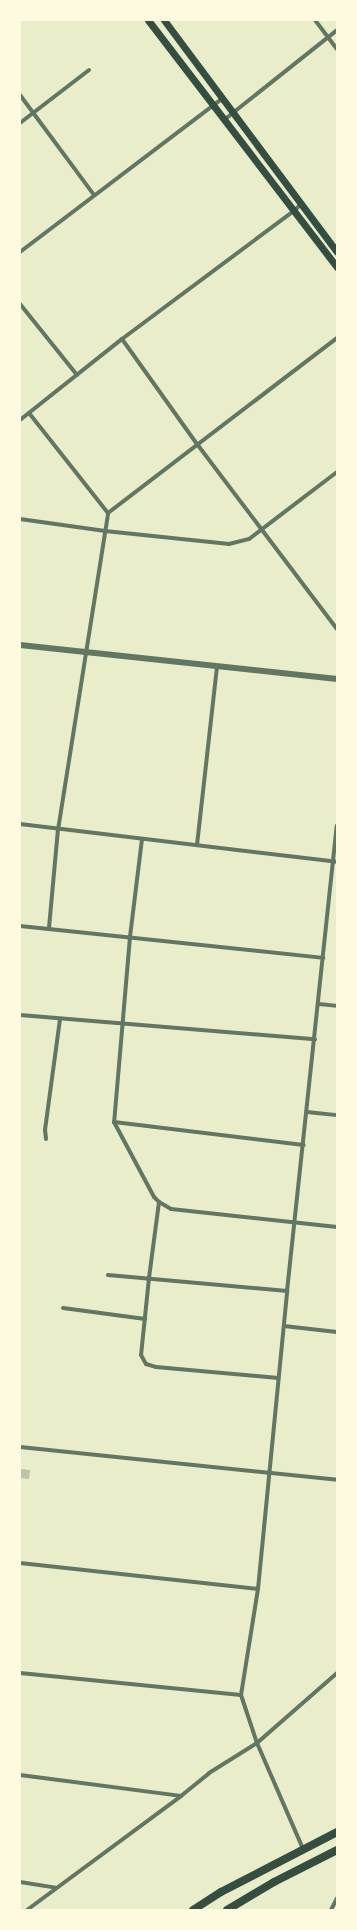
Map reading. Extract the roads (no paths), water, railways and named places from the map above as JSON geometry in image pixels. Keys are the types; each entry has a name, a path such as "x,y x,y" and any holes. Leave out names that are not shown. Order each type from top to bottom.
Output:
{"highway":[{"path":"193,1910 221,1892 337,1832"},
{"path":"227,1910 274,1882 337,1850"}],"main road":[{"path":"148,20 337,267"},
{"path":"164,20 337,252"}],"street":[{"path":"315,20 337,49"},
{"path":"224,120 337,30"},
{"path":"20,123 89,70"},
{"path":"20,95 94,195"},
{"path":"20,252 223,98"},
{"path":"20,420 122,340 294,211 301,204"},
{"path":"20,304 77,375"},
{"path":"49,928 58,830 108,513 337,338"},
{"path":"122,340 197,444 337,629"},
{"path":"29,413 108,513"},
{"path":"20,519 229,544 249,539 337,472"},
{"path":"20,645 337,679"},
{"path":"196,845 217,666"},
{"path":"20,824 58,830 335,862"},
{"path":"303,1849 257,1742 241,1695 258,1589 287,1291 296,1223 323,958 335,862 337,826"},
{"path":"142,839 130,937 114,1122 159,1202 171,1209 337,1226"},
{"path":"20,926 323,958"},
{"path":"319,1004 337,1006"},
{"path":"20,1015 315,1039"},
{"path":"46,1139 45,1130 60,1019"},
{"path":"307,1112 337,1115"},
{"path":"114,1122 304,1145"},
{"path":"159,1202 141,1355 146,1364 156,1367 279,1378"},
{"path":"108,1275 287,1291"},
{"path":"63,1308 145,1319"},
{"path":"284,1326 337,1332"},
{"path":"20,1447 337,1480"},
{"path":"20,1563 258,1589"},
{"path":"20,1673 241,1695"},
{"path":"27,1910 181,1796 209,1773 257,1742 337,1673"},
{"path":"20,1776 181,1796"},
{"path":"20,1882 56,1888"},
{"path":"331,1910 337,1898"}]}
